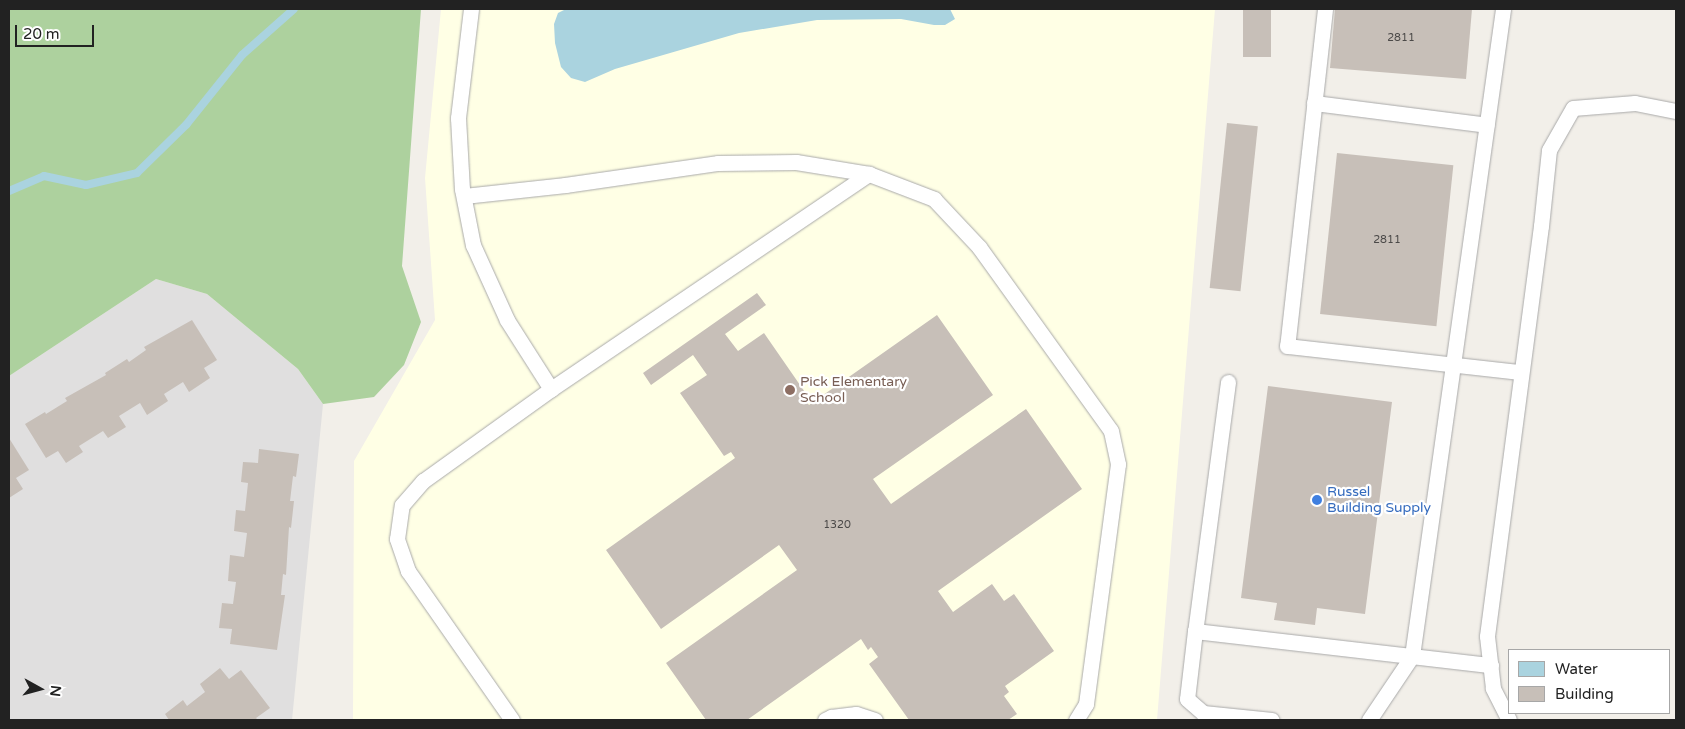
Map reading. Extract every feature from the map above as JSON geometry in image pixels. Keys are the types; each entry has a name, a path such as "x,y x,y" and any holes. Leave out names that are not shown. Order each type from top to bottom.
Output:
{"lane":[{"path":"471,9 458,118 464,196 474,245 507,320 551,389"},
{"path":"1325,9 1287,346 1520,372"},
{"path":"1369,720 1412,656 1503,9"},
{"path":"1314,103 1487,125"},
{"path":"1509,720 1493,688 1487,636 1520,372 1541,226 1549,150 1573,108 1635,103 1676,111"},
{"path":"464,196 565,185 718,163 796,162 870,174 934,199 979,247 1111,431 1118,464 1086,704 1076,720"},
{"path":"512,720 408,571 397,539 402,505 423,481 551,389 870,174"},
{"path":"1228,382 1187,699 1203,713 1272,720"},
{"path":"1195,631 1491,665"},
{"path":"825,720 831,717 856,714 875,720"}],"shaded area":[{"name":"Pick Elementary School","path":"441,9 1215,9 1157,720 353,720 354,461 435,320 425,178"},
{"path":"156,279 207,294 298,369 323,404 292,720 9,720 9,376"}],"green space":[{"path":"9,9 421,9 402,266 421,322 404,365 374,397 323,404 298,369 207,294 156,279 9,376"}],"water":[{"path":"566,9 950,9 955,19 945,25 901,19 817,20 739,33 615,69 585,82 571,78 561,67 555,43 554,24 558,13"}],"building":[{"path":"1243,9 1271,9 1271,57 1243,57"},
{"path":"1335,9 1472,9 1466,79 1330,68"},
{"path":"1227,123 1258,126 1240,291 1210,288"},
{"path":"1337,153 1453,165 1436,326 1320,314"},
{"name":"Pick Elementary School","path":"757,293 766,305 725,334 738,351 764,333 809,398 805,400 809,405 937,315 993,395 873,479 891,504 1026,409 1082,489 938,591 953,612 992,584 1004,601 1014,594 1054,651 1005,686 1009,692 1004,696 1017,714 1008,720 909,720 869,664 878,657 871,647 868,650 861,639 747,720 706,720 666,663 797,570 779,545 661,629 606,550 735,458 731,452 724,456 680,393 707,375 693,355 651,385 643,373"},
{"path":"192,320 217,360 204,368 210,378 189,392 183,382 164,394 168,401 147,415 140,403 119,416 126,427 108,438 103,431 79,446 83,452 66,463 58,451 46,458 25,424 67,401 65,398 106,375 105,373 127,359 129,362 146,350 144,347"},
{"name":"Russel Building Supply","path":"1268,386 1392,402 1365,614 1317,608 1315,625 1274,620 1277,603 1241,598"},
{"path":"9,438 29,470 16,478 23,489 9,498"},
{"path":"259,449 299,454 296,477 293,476 290,501 294,501 291,528 289,527 286,575 283,574 281,595 285,595 277,650 230,644 232,629 219,628 222,603 233,604 236,582 228,581 230,555 244,557 247,533 234,531 236,510 245,511 248,483 241,482 243,462 258,463"},
{"path":"220,668 229,679 241,670 270,708 256,718 258,720 169,720 165,714 183,700 187,706 205,692 200,684"}],"waterway":[{"path":"9,191 44,176 86,185 137,173 186,125 242,55 294,9"}],"place":[{"name":"Pick Elementary School","path":"790,390"},
{"name":"Russel Building Supply","path":"1317,500"}]}
